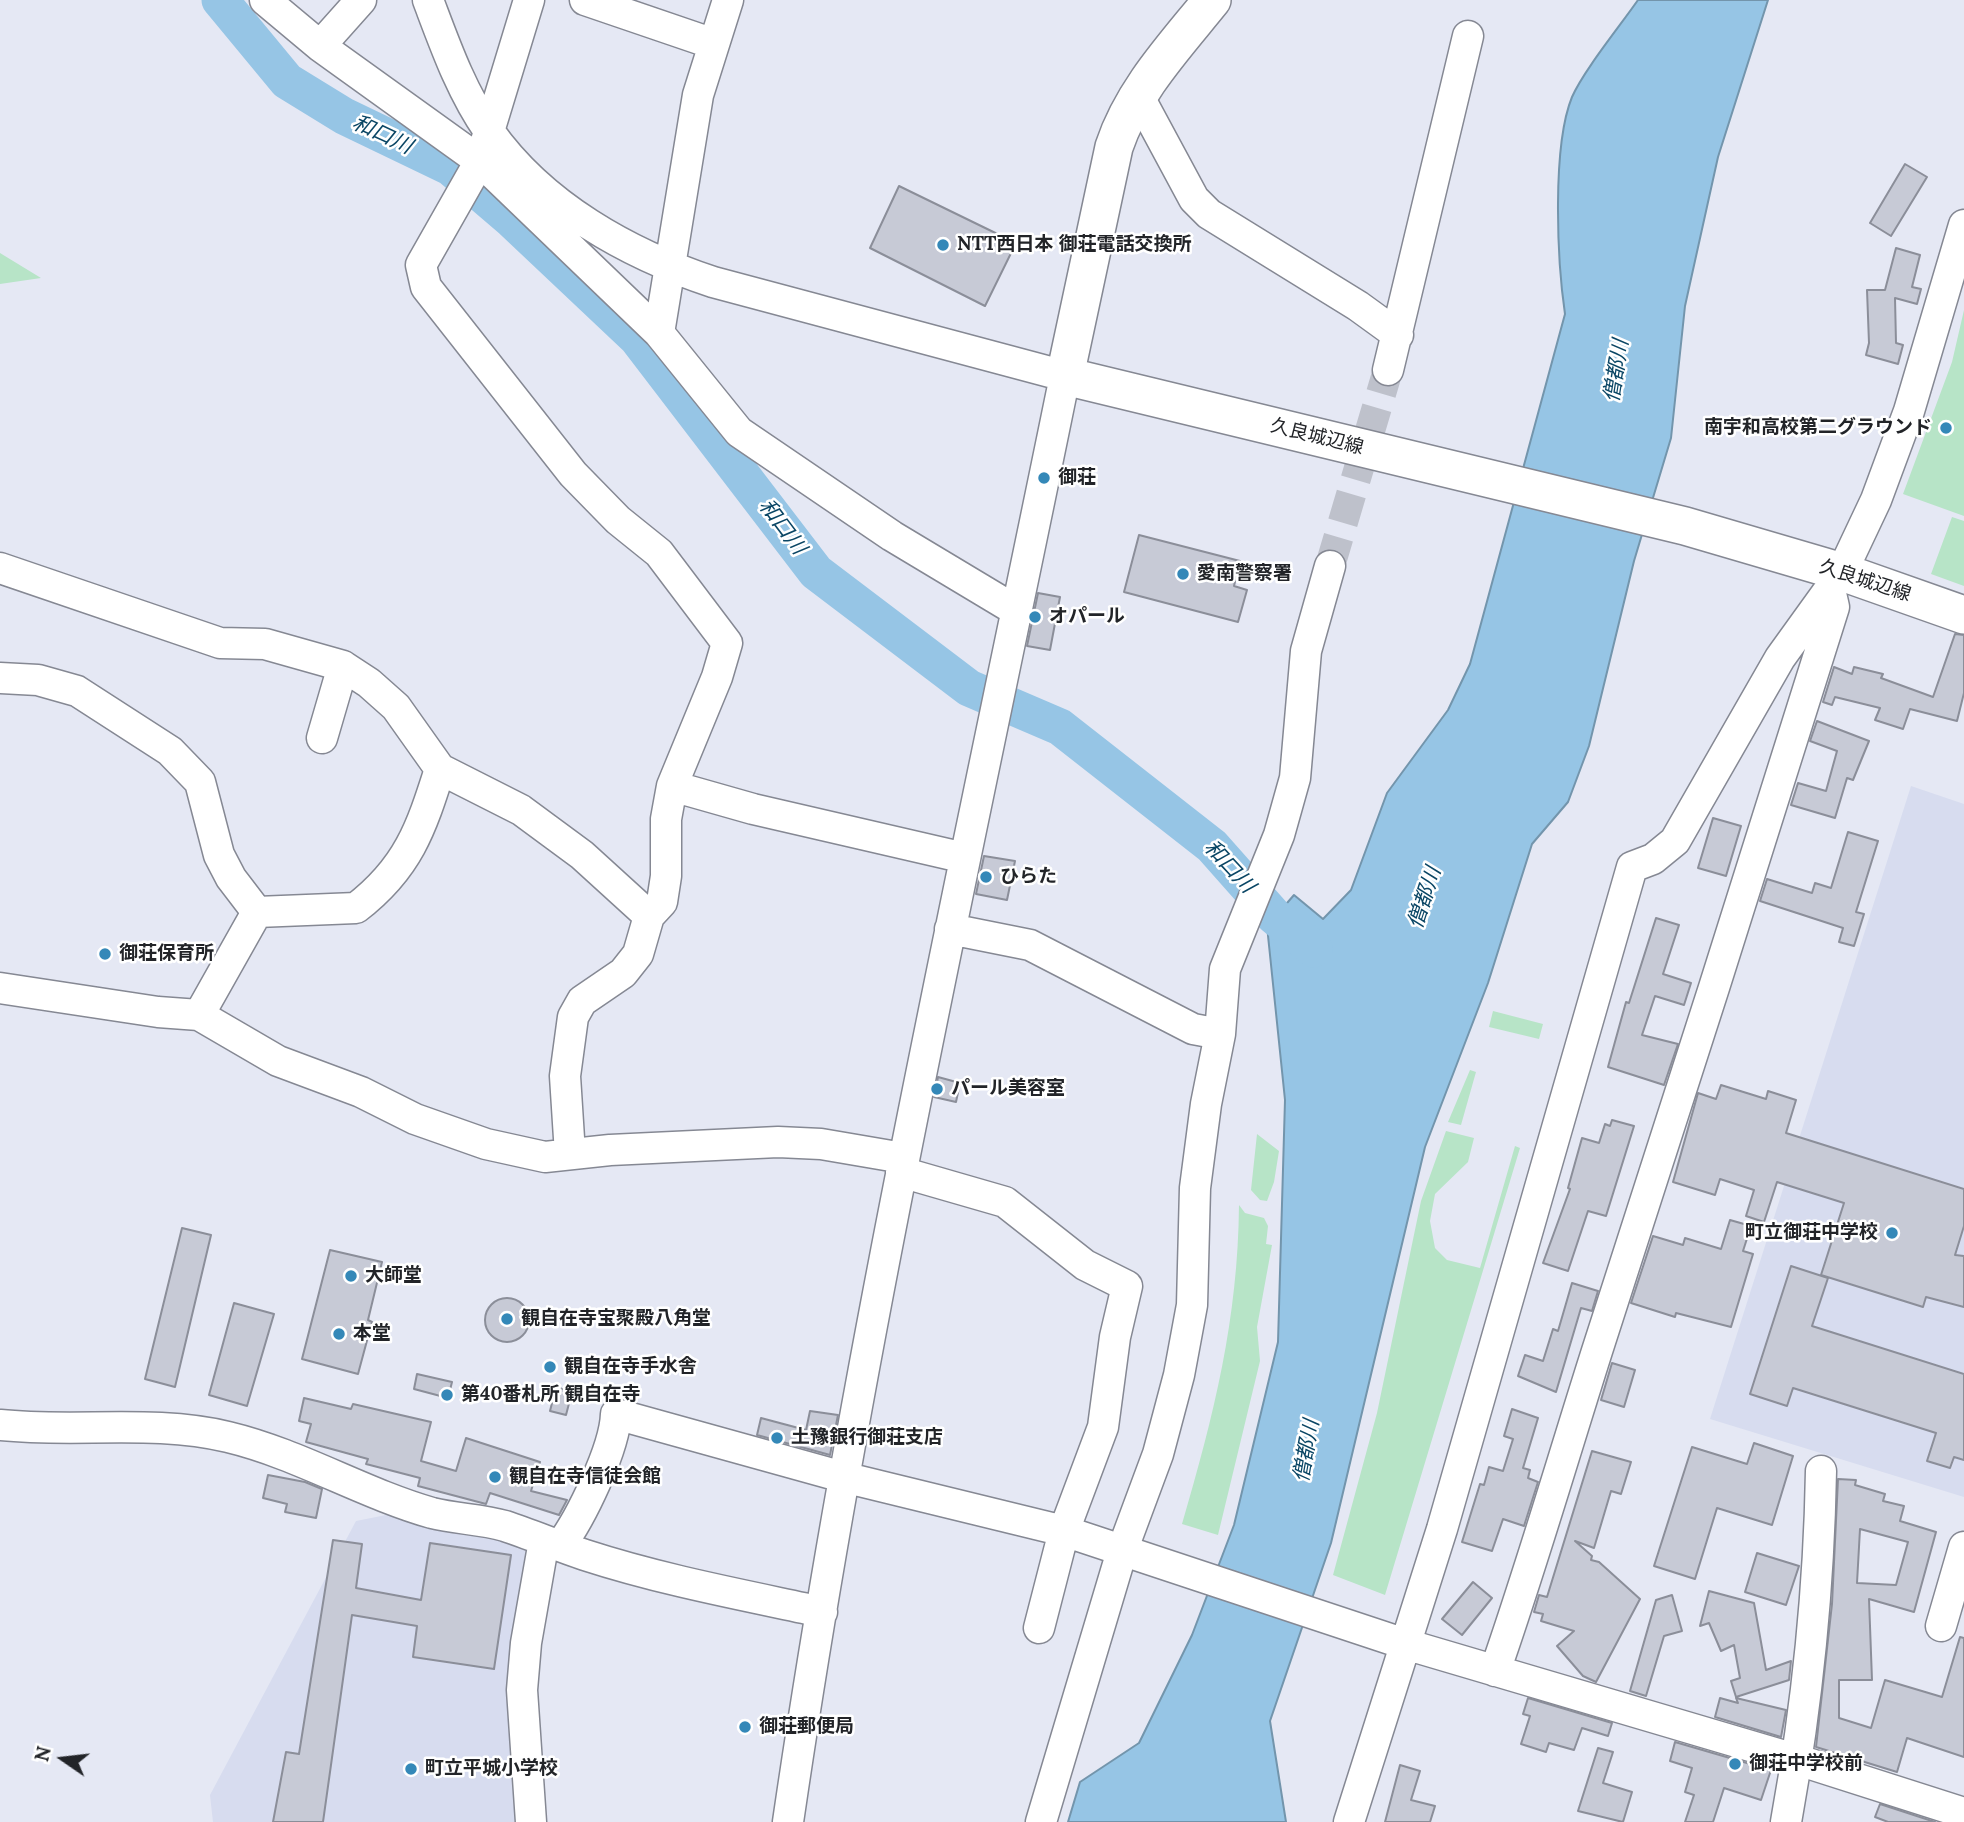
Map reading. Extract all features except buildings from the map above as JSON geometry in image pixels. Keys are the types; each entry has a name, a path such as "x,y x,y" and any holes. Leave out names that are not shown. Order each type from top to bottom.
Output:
{"main road":[{"path":"1065,376 1114,147 1138,95 1212,0"},
{"name":"久良城辺線","path":"1065,376 1685,526 1836,581 1964,615"}],"street":[{"path":"265,0 659,333 739,432 892,536 1017,611"},
{"path":"320,46 361,0"},
{"path":"428,0 452,65 488,130 513,161 550,194 617,243 671,268 1065,376 902,1165 843,1477 788,1822"},
{"path":"530,0 488,130 470,176 421,265 426,287 573,474 618,520 659,553 727,643 717,677 672,786 666,819 666,876 662,902 649,916 638,954 623,973 582,1001 573,1017 565,1076 570,1154"},
{"path":"585,0 714,44"},
{"path":"659,333 698,95 728,0"},
{"path":"1388,370 1468,36"},
{"path":"1138,95 1194,199 1209,214 1358,306 1398,335"},
{"path":"1349,1822 1399,1642 1453,1489 1632,867 1653,859 1675,841 1780,659 1836,581 1876,500 1909,411 1964,225"},
{"path":"1041,1822 1158,1454 1185,1340 1192,1306 1195,1188 1206,1104 1220,1034 1225,969 1279,835 1295,778 1306,651 1329,566"},
{"path":"0,568 220,643 265,644 343,666 369,683 396,707 440,769 521,810 582,855 649,916"},
{"path":"1495,1671 1532,1566 1582,1399 1785,772 1834,607 1836,581"},
{"path":"321,738 343,666"},
{"path":"0,678 38,680 77,691 170,751 200,782 219,855 231,878 257,912"},
{"path":"257,912 356,908 403,859 419,835 440,769"},
{"path":"672,786 753,809 965,858"},
{"path":"199,1015 257,912"},
{"path":"950,929 1030,945 1193,1029 1220,1034"},
{"path":"0,988 158,1012 199,1015 278,1060 361,1092 415,1119 486,1144 545,1157 778,1142 821,1144 902,1165 1005,1202 1085,1265 1126,1286 1115,1337 1103,1427 1064,1531 1039,1628"},
{"path":"531,1822 522,1690 526,1643 542,1552 572,1530 615,1439 617,1414 843,1477 1064,1531 1399,1642 1798,1759 1964,1813"},
{"path":"0,1425 39,1430 108,1428 185,1431 225,1436 269,1449 432,1513 504,1526 554,1545 672,1579 822,1612"},
{"path":"1786,1822 1798,1759 1820,1536 1821,1471"},
{"path":"1941,1626 1964,1547"}],"shaded area":[{"path":"1911,786 1964,804 1964,1497 1710,1419"},
{"path":"401,1512 529,1544 523,1822 213,1822 210,1795 356,1521"}],"green space":[{"path":"0,253 41,278 0,284"},
{"name":"南宇和高校第二グラウンド","path":"1964,310 1964,516 1903,494 1952,362"},
{"path":"1952,517 1964,521 1964,586 1931,574"},
{"path":"1493,1011 1543,1024 1539,1039 1489,1027"},
{"path":"1470,1070 1476,1072 1461,1125 1448,1122"},
{"path":"1446,1131 1474,1138 1468,1162 1435,1194 1430,1221 1435,1248 1447,1260 1480,1268 1515,1146 1520,1148 1385,1595 1333,1575 1377,1413 1421,1201"},
{"path":"1257,1134 1279,1151 1274,1182 1267,1201 1260,1200 1251,1190"},
{"path":"1239,1205 1245,1213 1264,1218 1268,1226 1266,1244 1272,1245 1257,1327 1260,1361 1218,1535 1182,1524 1214,1405 1229,1327 1238,1247"}],"water":[{"name":"僧都川","path":"1638,0 1768,0 1718,157 1685,306 1671,438 1634,561 1589,746 1568,802 1532,844 1488,983 1425,1147 1331,1543 1270,1721 1286,1822 1068,1822 1080,1782 1139,1743 1192,1635 1234,1525 1278,1342 1285,1100 1267,926 1294,895 1323,919 1351,890 1387,793 1448,710 1470,664 1565,314 1558,204 1561,144 1566,118 1572,97 1585,74"}],"waterway":[{"name":"和口川","path":"220,0 287,81 344,116 450,167 512,220 637,338 816,572 969,688 1060,727 1212,846 1274,916 1314,949"}],"tunnel":[{"path":"1330,566 1388,370"}],"place":[{"name":"NTT西日本 御荘電話交換所","path":"943,245"},
{"name":"南宇和高校第二グラウンド","path":"1946,428"},
{"name":"御荘","path":"1044,478"},
{"name":"愛南警察署","path":"1183,574"},
{"name":"オパール","path":"1035,617"},
{"name":"ひらた","path":"986,877"},
{"name":"御荘保育所","path":"105,954"},
{"name":"パール美容室","path":"937,1089"},
{"name":"町立御荘中学校","path":"1892,1233"},
{"name":"大師堂","path":"351,1276"},
{"name":"観自在寺宝聚殿八角堂","path":"507,1319"},
{"name":"本堂","path":"339,1334"},
{"name":"観自在寺手水舎","path":"550,1367"},
{"name":"第40番札所 観自在寺","path":"447,1395"},
{"name":"土豫銀行御荘支店","path":"777,1438"},
{"name":"観自在寺信徒会館","path":"495,1477"},
{"name":"御荘郵便局","path":"745,1727"},
{"name":"御荘中学校前","path":"1735,1764"},
{"name":"町立平城小学校","path":"411,1769"}]}
